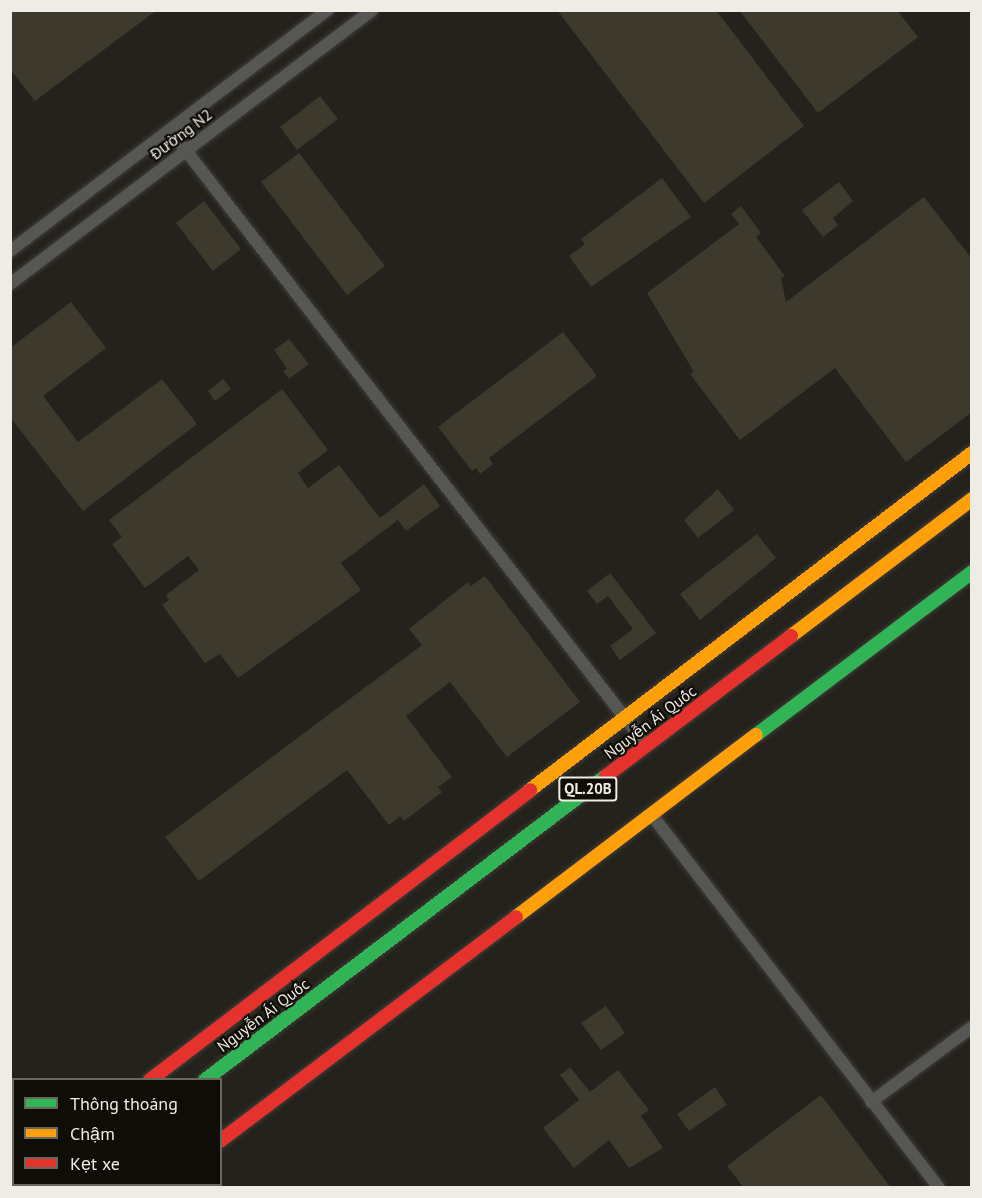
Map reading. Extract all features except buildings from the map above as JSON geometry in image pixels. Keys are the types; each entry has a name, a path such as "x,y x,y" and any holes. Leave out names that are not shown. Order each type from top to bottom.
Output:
{"main road":[{"path":"153,1078 972,453"},
{"name":"Nguyễn Ái Quốc","path":"208,1078 972,499"},
{"path":"222,1139 972,572"}],"street":[{"name":"Đường N2","path":"10,251 328,10"},
{"name":"Đường N2","path":"10,284 372,10"},
{"path":"170,130 646,746"},
{"path":"651,814 939,1188"},
{"path":"871,1102 972,1027"}],"traffic: fast":[{"path":"756,735 972,572"},
{"path":"208,1078 606,776"}],"traffic: slow":[{"path":"530,790 972,453"},
{"path":"791,636 972,499"},
{"path":"516,917 756,735"}],"traffic: jam":[{"path":"606,776 791,636"},
{"path":"153,1078 530,790"},
{"path":"222,1139 516,917"}]}
